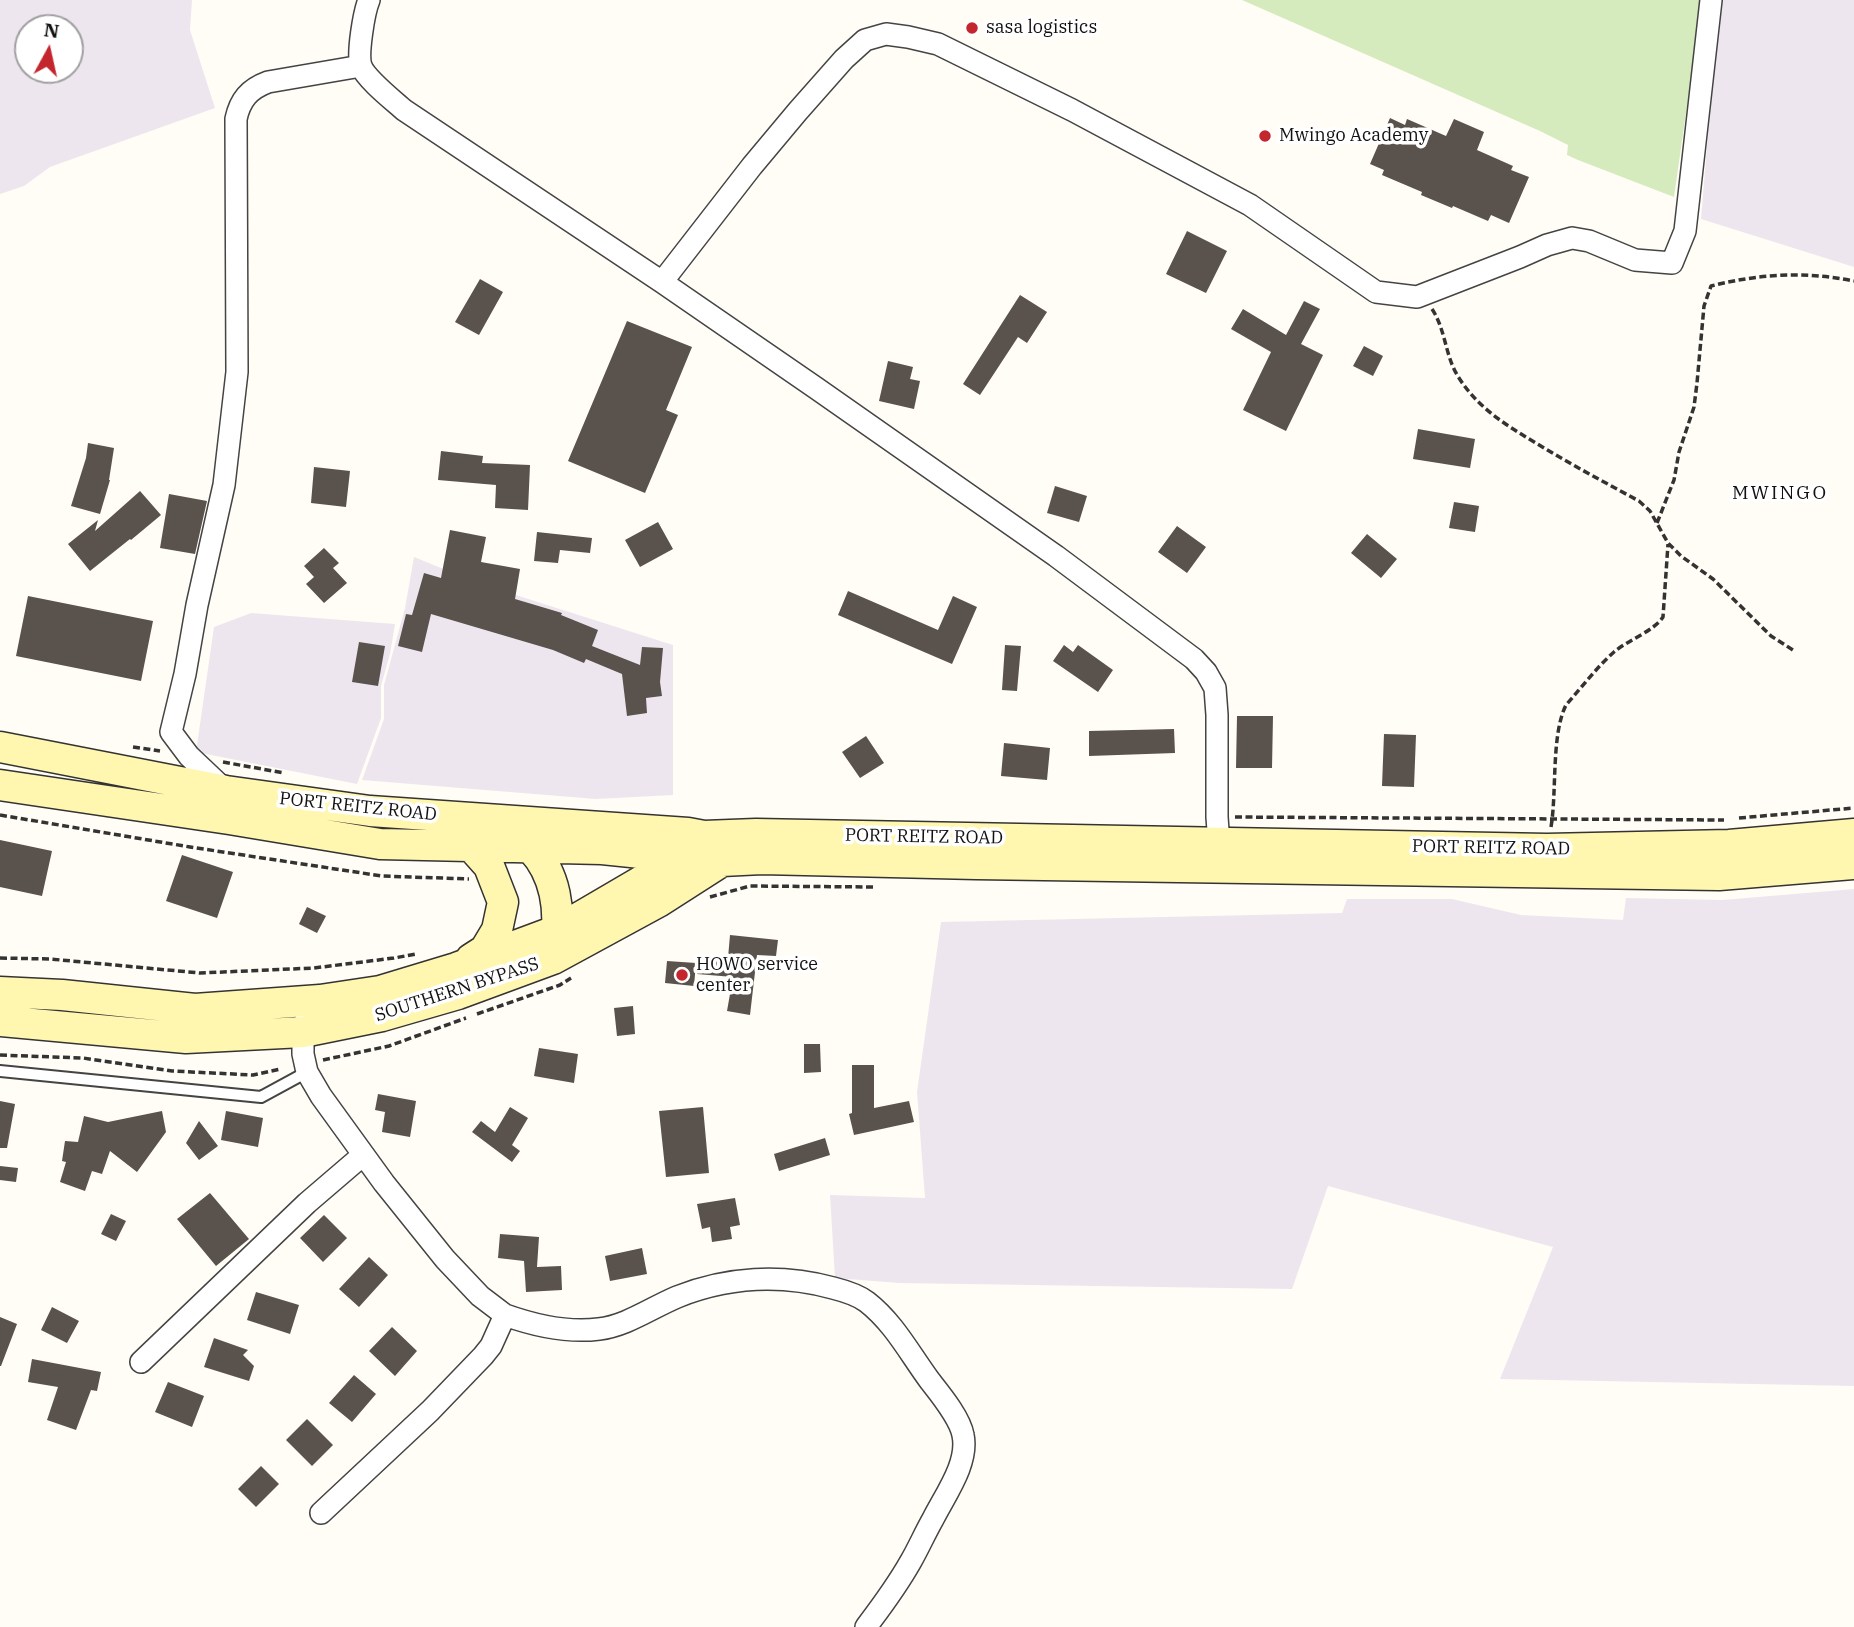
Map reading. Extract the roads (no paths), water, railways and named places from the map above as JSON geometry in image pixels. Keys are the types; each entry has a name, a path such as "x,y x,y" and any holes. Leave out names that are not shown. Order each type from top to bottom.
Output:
{"main road":[{"name":"PORT REITZ ROAD","path":"0,747 226,791 370,811 704,836 1218,831 1546,849 1730,845 1854,834"},
{"name":"PORT REITZ ROAD","path":"0,785 380,844 602,849 680,857"},
{"name":"SOUTHERN BYPASS","path":"0,992 62,995 195,1009 320,1000 380,991 456,968 558,930 680,857 704,836"},
{"path":"456,968 485,950 501,918 503,902 500,891 489,866 472,847"},
{"path":"531,848 547,868 555,895 563,968"},
{"path":"722,861 776,859 1719,874 1854,863"},
{"name":"SOUTHERN BYPASS","path":"0,1021 186,1038 303,1032 395,1013 563,968 722,861"}],"street":[{"path":"369,0 365,12 361,66 380,90 404,110 662,282 1056,556 1194,659 1215,688 1218,831"},
{"path":"662,282 798,111 864,40 886,34 938,44 1072,110 1250,205 1376,292 1417,297 1547,244 1572,238 1589,241 1635,260 1672,263 1685,231 1711,0"},
{"path":"226,791 189,756 171,732 224,485 234,412 237,372 236,119 239,106 254,88 268,82 361,66"},
{"name":"PORT REITZ ROAD","path":"680,857 722,861"},
{"path":"320,1000 306,1016 303,1055 306,1068 321,1096 363,1155 445,1259 480,1296 505,1315 558,1328 579,1331 601,1329 622,1323 704,1287 742,1280 798,1281 844,1291 864,1300 889,1323 955,1418 963,1435 963,1454 956,1477 911,1563 866,1627"},
{"path":"141,1362 307,1203 363,1155"},
{"path":"321,1513 483,1356 491,1346 505,1315"}],"lane":[{"path":"0,1071 261,1097 306,1068"}],"place":[{"name":"sasa logistics","path":"972,28"},
{"name":"Mwingo Academy","path":"1265,136"},
{"name":"HOWO service center","path":"682,975"}],"district":[{"name":"MWINGO","path":"1780,494"}]}
